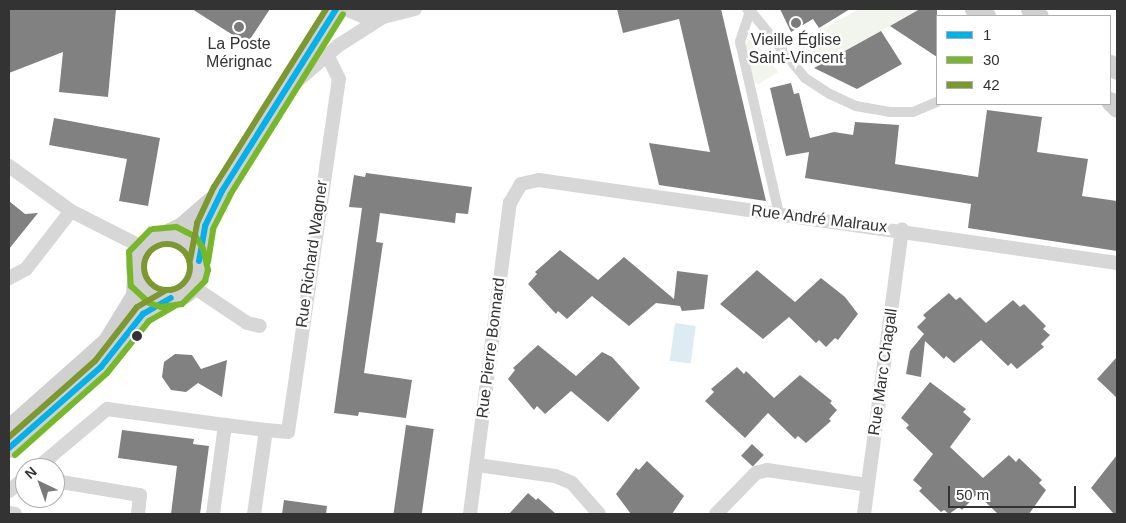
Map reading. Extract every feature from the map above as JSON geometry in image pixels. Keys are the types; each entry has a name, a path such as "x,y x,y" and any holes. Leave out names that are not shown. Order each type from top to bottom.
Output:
{"main road":[{"path":"9,448 101,367 143,314 192,286 205,226 222,190 336,9"},
{"path":"9,428 107,341 133,300 136,273 142,248 195,217 222,190"},
{"path":"163,235 182,238 196,252 198,262"},
{"path":"136,273 145,290 171,298"}],"street":[{"path":"346,9 362,16 383,17 415,9"},
{"path":"749,10 805,78 830,94 856,106 888,112 913,112 936,102"},
{"path":"749,10 740,42 779,214"},
{"path":"284,92 328,56 383,17"},
{"name":"Rue Richard Wagner","path":"49,458 107,409 288,432 339,79 328,56"},
{"path":"9,166 71,211 142,248"},
{"name":"Rue André Malraux","path":"521,184 539,180 902,230 1117,263"},
{"name":"Rue Pierre Bonnard","path":"470,514 510,203 521,184"},
{"path":"9,278 26,269 71,211"},
{"name":"Rue Marc Chagall","path":"864,514 902,230"},
{"path":"192,286 247,323 260,326"},
{"path":"213,514 225,425"},
{"path":"254,514 266,430"},
{"path":"477,465 556,476 572,484 599,514"},
{"path":"716,514 756,473 766,470 867,485"},
{"path":"65,483 140,495 138,514"},
{"path":"9,513 16,514"}],"shaded area":[{"path":"859,9 920,9 816,67 808,61 797,44"},
{"path":"748,40 754,40 778,72 759,84 755,83 745,46"},
{"path":"675,323 696,326 691,364 670,361"}],"building":[{"path":"9,9 116,9 108,97 59,92 63,52 9,73"},
{"name":"La Poste Mérignac","path":"192,9 270,9 247,44"},
{"path":"617,9 721,9 766,201 659,185 649,143 710,152 679,19 623,33"},
{"name":"Vieille Église Saint-Vincent","path":"780,9 850,9 819,28 813,19 791,32"},
{"path":"920,9 937,9 936,56 890,26"},
{"path":"881,31 902,64 857,89 814,68"},
{"path":"791,83 794,94 799,93 810,138 834,132 853,135 855,122 899,125 895,164 978,177 987,110 1042,117 1037,152 1088,159 1082,196 1117,201 1117,251 968,228 971,204 805,178 809,152 786,156 770,88"},
{"path":"54,118 160,138 148,206 119,201 127,159 49,145"},
{"path":"366,173 472,187 468,214 456,213 455,223 380,213 376,242 383,243 364,373 412,380 406,418 359,412 358,416 334,413 362,208 349,207 354,175 365,177"},
{"path":"9,201 25,214 38,213 9,249"},
{"path":"560,250 598,280 624,257 674,299 677,271 708,275 704,309 682,311 680,306 656,303 629,326 592,296 567,319 558,311 556,314 528,284 537,274 535,272"},
{"path":"757,270 795,302 821,278 845,297 858,314 838,340 835,338 826,347 819,340 816,343 789,317 763,339 720,304"},
{"path":"949,293 956,300 960,297 986,323 1013,300 1020,307 1024,304 1046,326 1043,329 1050,335 1041,344 1044,347 1017,369 1011,363 1008,366 981,340 954,363 946,356 944,359 925,341 921,377 906,374 910,351 924,334 917,327 926,318 923,315"},
{"path":"538,345 576,376 602,352 612,357 640,388 608,422 571,391 545,414 537,406 534,410 508,379 515,370 513,368"},
{"path":"175,354 192,355 201,369 227,360 222,397 198,383 186,392 171,390 162,377 164,362"},
{"path":"1117,357 1117,398 1097,379"},
{"path":"737,367 744,374 746,371 774,398 800,375 832,401 830,403 837,410 829,419 831,421 806,443 798,436 795,439 768,413 745,438 705,401 714,392 711,389"},
{"path":"930,382 966,409 963,412 971,419 950,447 983,478 1009,455 1016,462 1019,458 1042,480 1039,483 1046,490 1029,514 998,514 977,494 962,510 959,507 949,514 944,510 941,512 919,491 922,488 913,480 933,454 906,428 909,425 901,418"},
{"path":"406,425 434,429 422,514 393,514"},
{"path":"122,430 194,439 193,444 209,446 200,514 171,514 177,466 118,458"},
{"path":"752,444 764,455 753,467 741,456"},
{"path":"1117,455 1117,514 1114,514 1091,488"},
{"path":"647,461 684,496 672,514 631,514 616,494 636,468 639,470"},
{"path":"528,493 536,500 538,498 556,514 509,514"},
{"path":"284,500 327,506 326,514 282,514"}],"transit line":[{"name":"42","path":"190,260 197,223 214,187 326,9"},
{"name":"1","path":"199,261 205,226 222,191 336,9"},
{"name":"30","path":"208,262 213,229 230,195 343,14"},
{"name":"30","path":"150,230 129,252 131,286 149,303 161,307 182,304 205,281 208,270 203,249 196,237 176,227 153,229"},
{"name":"42","path":"167,244 180,248 186,254 190,267 186,280 180,286 167,290 154,286 148,280 144,267 148,254 154,248 167,244"},
{"name":"42","path":"9,437 95,361 137,307 167,290"},
{"name":"1","path":"9,448 101,367 143,314 171,298"},
{"name":"30","path":"15,455 107,373 149,321 175,306"}],"place":[{"name":"Vieille Église Saint-Vincent","path":"796,23"},
{"name":"La Poste Mérignac","path":"239,27"}]}
